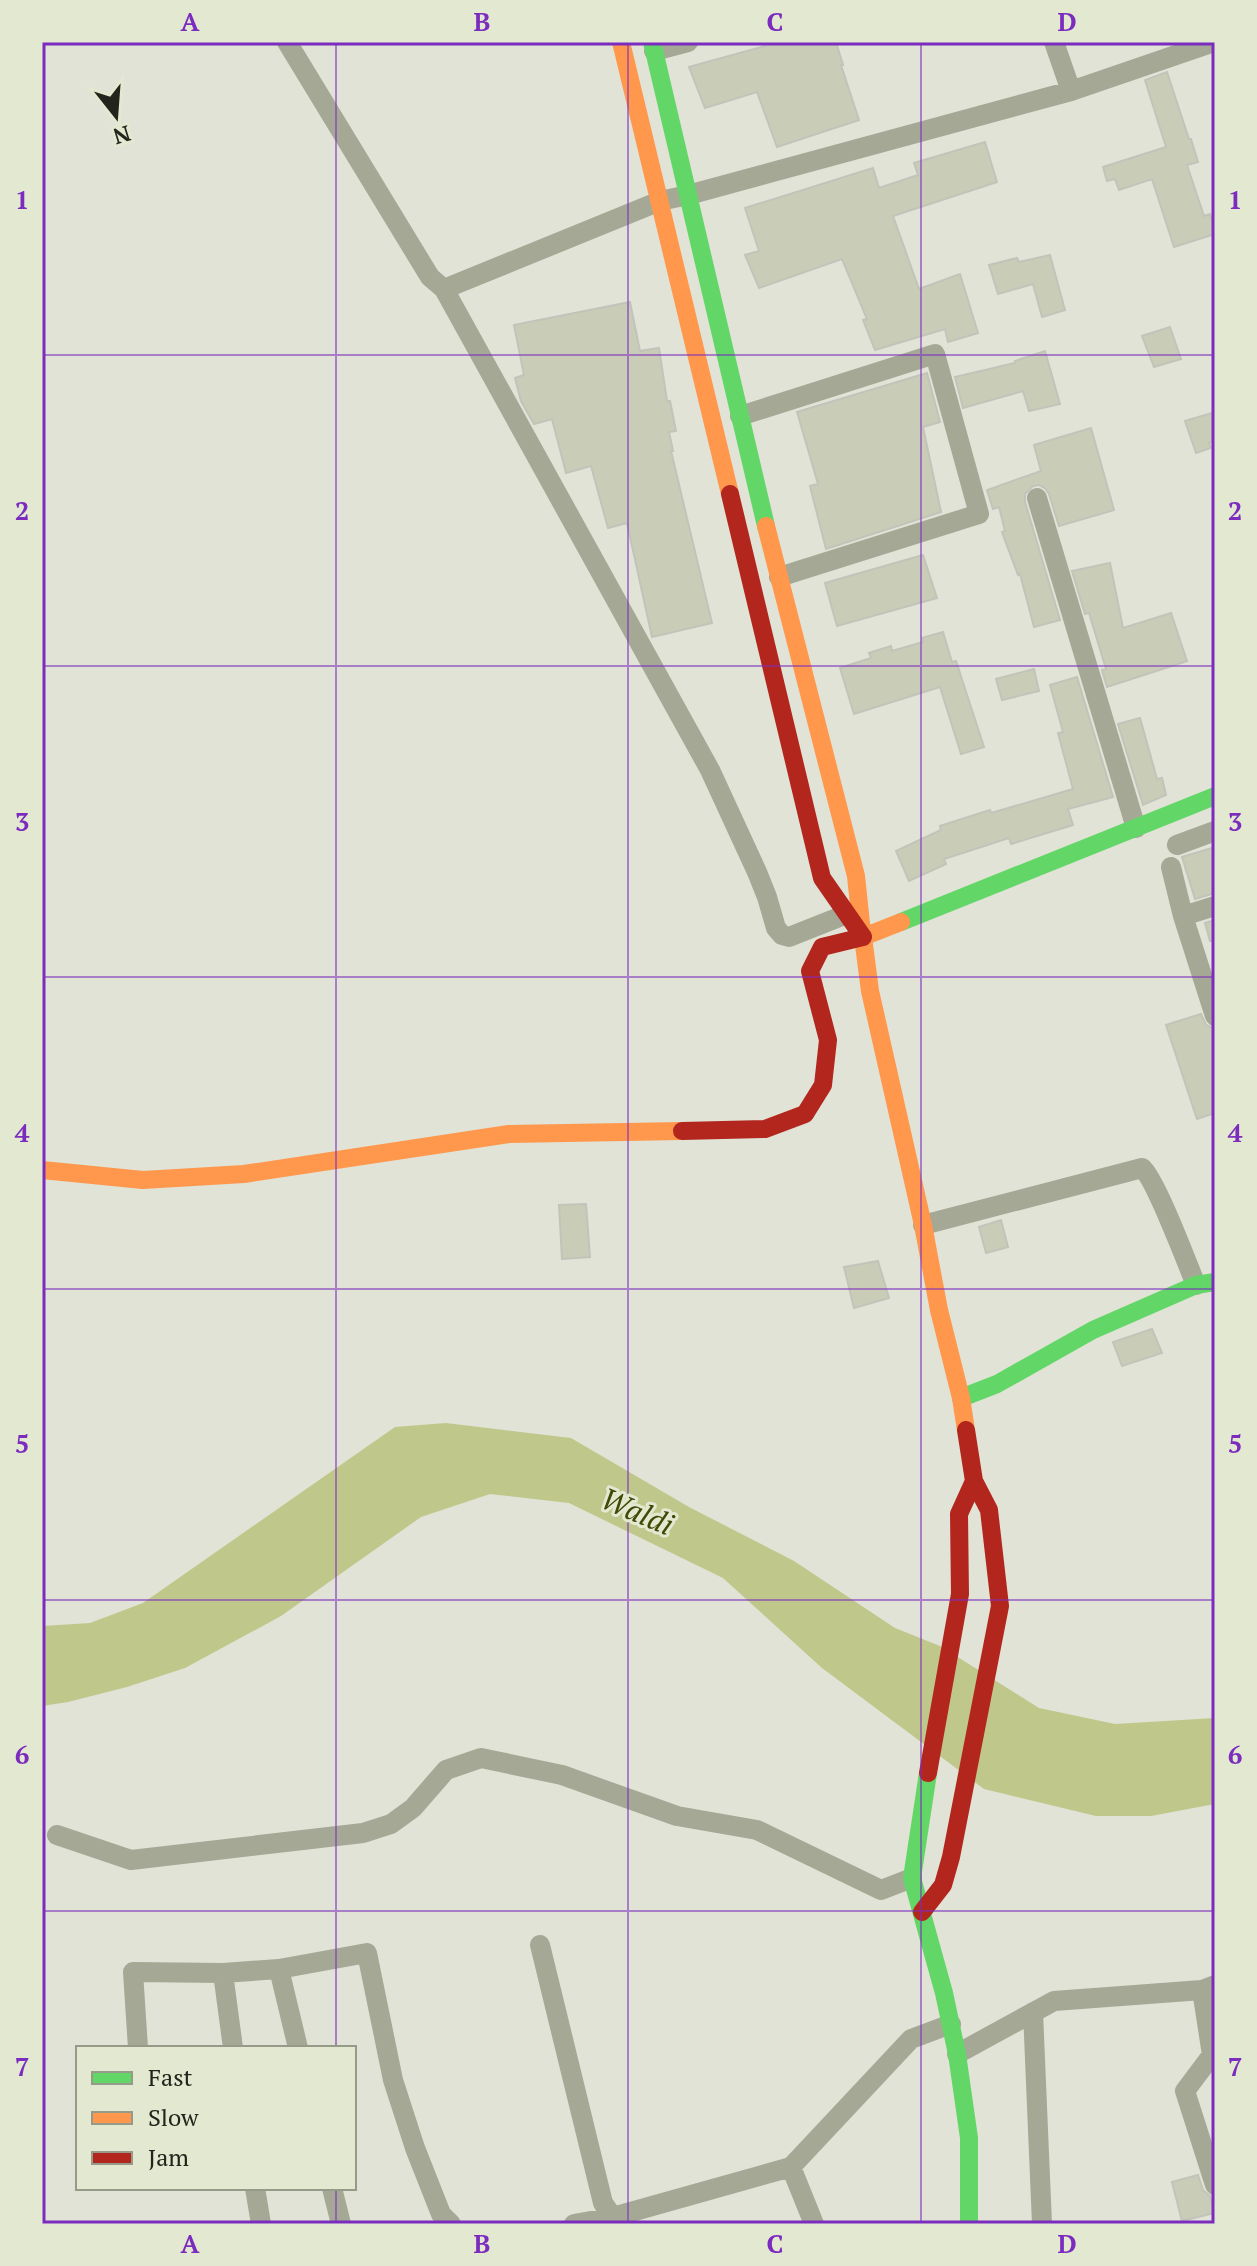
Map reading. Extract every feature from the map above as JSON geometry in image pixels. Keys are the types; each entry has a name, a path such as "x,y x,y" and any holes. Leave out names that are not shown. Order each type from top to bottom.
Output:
{"main road":[{"path":"621,42 822,878 863,937"},
{"path":"653,47 779,577 856,876 870,991 961,1398 974,1481 989,1510 1000,1606 951,1857 943,1885 922,1912"},
{"path":"42,1170 143,1180 244,1174 509,1134 765,1129 805,1114 823,1085 828,1040 810,971 822,947 863,937 1215,796"},
{"path":"961,1398 997,1384 1093,1330 1205,1283"},
{"path":"969,2224 969,2138 957,2054 912,1878 960,1594 959,1514 974,1481"}],"street":[{"path":"287,42 430,277 444,289 710,770 757,872 776,928 789,937 847,914"},
{"path":"653,47 688,42"},
{"path":"1054,42 1071,91"},
{"path":"444,289 660,201 1071,91 1164,50 1214,42"},
{"path":"740,416 935,354 979,514 779,577"},
{"path":"1037,498 1136,828"},
{"path":"1177,845 1215,831"},
{"path":"1171,867 1215,1016"},
{"path":"1183,916 1215,906"},
{"path":"923,1225 1142,1168 1146,1170 1205,1283"},
{"path":"57,1835 131,1860 363,1833 391,1824 413,1808 446,1770 481,1758 562,1775 677,1816 757,1830 881,1890 912,1878"},
{"path":"540,1945 603,2203 614,2220"},
{"path":"138,2046 133,1972 223,1973 279,1969 367,1953 393,2080 441,2214 451,2224"},
{"path":"279,1969 298,2046"},
{"path":"223,1973 233,2046"},
{"path":"957,2054 1054,2001 1209,1987 1214,2056 1185,2091 1215,2185"},
{"path":"1033,2012 1042,2224"},
{"path":"574,2224 614,2220 791,2167 911,2039 951,2024"},
{"path":"791,2167 814,2224"},
{"path":"255,2190 261,2224"},
{"path":"332,2190 341,2224"}],"water":[{"name":"Waldi","path":"446,1423 571,1438 689,1507 794,1561 895,1628 940,1646 1039,1708 1115,1724 1215,1718 1215,1804 1151,1816 1096,1816 984,1789 822,1668 723,1578 569,1503 490,1494 421,1517 281,1616 185,1668 127,1687 42,1706 42,1626 90,1623 143,1603 395,1427"}],"building":[{"path":"763,42 836,42 859,120 777,147 757,92 705,108 689,67 765,46"},
{"path":"1167,72 1198,162 1187,165 1204,216 1210,214 1215,229 1215,234 1174,247 1152,179 1119,190 1115,179 1107,181 1103,167 1166,147 1145,80"},
{"path":"985,142 997,182 893,216 919,289 960,274 978,333 948,342 945,329 875,350 863,320 867,319 842,259 759,288 745,255 759,251 745,208 873,168 879,188 918,175 914,163"},
{"path":"1050,255 1065,310 1042,317 1033,284 998,294 989,265"},
{"path":"630,302 640,351 659,348 667,401 670,401 676,431 669,432 671,451 712,623 652,637 627,523 608,528 591,466 566,473 552,419 534,424 521,401 515,378 524,375 514,325"},
{"path":"1170,327 1181,359 1154,367 1142,336"},
{"path":"1045,351 1060,404 1029,411 1023,391 963,408 955,377 1015,363"},
{"path":"927,373 940,422 923,427 941,512 826,549 810,486 818,484 797,412"},
{"path":"1215,412 1215,441 1209,443 1211,448 1196,453 1185,421"},
{"path":"1091,428 1114,510 1059,526 1045,488 1033,486 1025,494 1060,620 1034,627 1020,574 1002,532 1005,531 999,507 993,509 987,490 1041,471 1034,445"},
{"path":"923,555 937,598 837,626 825,583"},
{"path":"1110,563 1123,628 1171,613 1187,661 1107,687 1102,670 1106,669 1072,571"},
{"path":"943,632 952,662 956,661 984,747 961,754 940,687 854,714 840,668 871,658 869,653 891,646 892,651"},
{"path":"1034,669 1039,691 1002,700 996,679"},
{"path":"1077,677 1113,797 1068,809 1073,825 1011,844 1009,838 944,859 946,864 909,881 896,851 941,830 940,826 1073,789 1058,733 1063,732 1050,685"},
{"path":"1140,718 1157,779 1162,778 1166,795 1143,805 1118,724"},
{"path":"1215,847 1215,893 1195,899 1182,857"},
{"path":"1215,920 1215,941 1210,941 1205,923"},
{"path":"1201,1014 1206,1025 1215,1029 1215,1113 1197,1119 1166,1025"},
{"path":"586,1204 590,1257 562,1259 559,1205"},
{"path":"1001,1220 1008,1247 986,1253 979,1227"},
{"path":"878,1261 889,1298 854,1308 844,1267"},
{"path":"1152,1329 1162,1353 1122,1366 1113,1342"},
{"path":"1198,2175 1203,2190 1210,2196 1214,2213 1182,2221 1172,2182"}],"traffic: fast":[{"path":"652,42 766,526"},
{"path":"901,922 1215,796"},
{"path":"961,1398 997,1384 1093,1330 1196,1285 1215,1282"},
{"path":"928,1773 912,1878 944,1993 957,2054 969,2138 969,2224"}],"traffic: slow":[{"path":"621,42 730,494"},
{"path":"766,526 856,876 862,933"},
{"path":"901,922 863,937 870,991 966,1430"},
{"path":"42,1170 143,1180 244,1174 509,1134 682,1131"}],"traffic: jam":[{"path":"730,494 822,878 863,937"},
{"path":"682,1131 765,1129 805,1114 823,1085 828,1040 810,971 822,947 863,937"},
{"path":"922,1912 943,1885 951,1857 1000,1606 989,1510 974,1481 966,1430"},
{"path":"928,1773 960,1594 959,1514 974,1481"}]}
